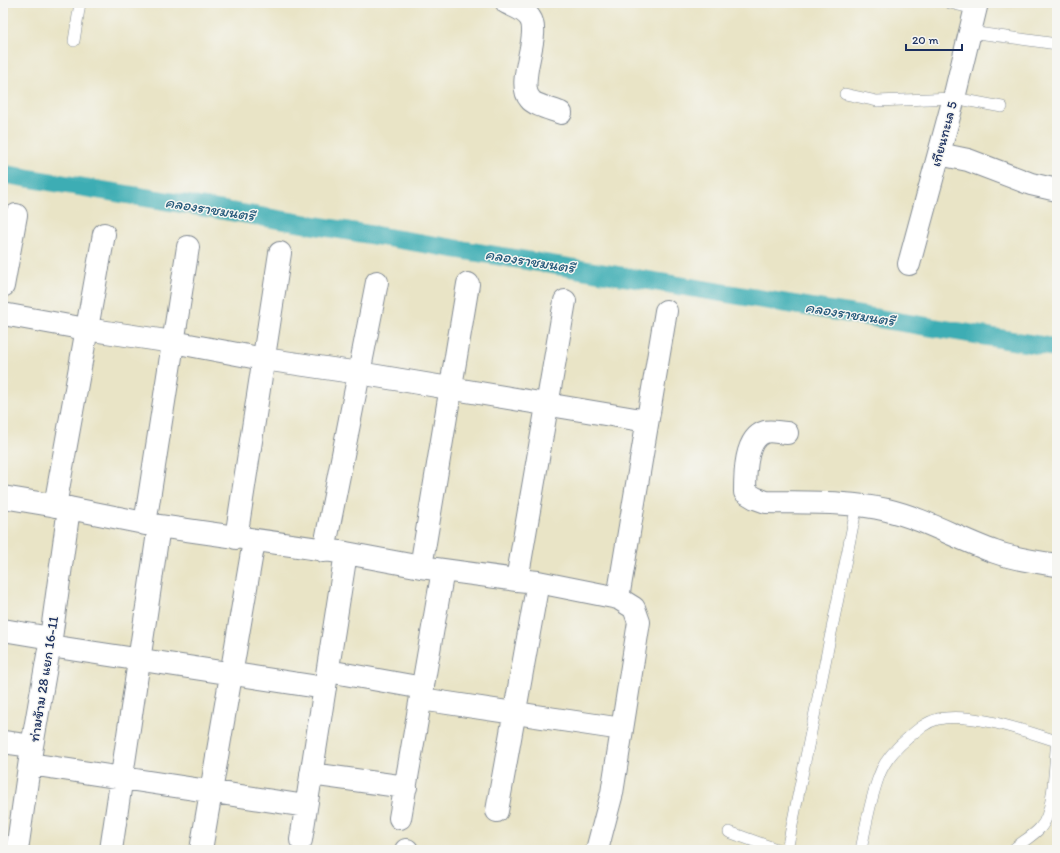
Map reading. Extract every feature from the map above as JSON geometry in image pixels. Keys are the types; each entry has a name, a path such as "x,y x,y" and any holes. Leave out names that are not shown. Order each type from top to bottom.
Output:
{"street":[{"path":"507,3 521,10 532,20 534,29 526,78 526,93 530,101 561,114"},
{"name":"เทียนทะเล 5","path":"909,264 954,98 976,6"},
{"path":"939,154 968,160 1031,184 1057,190"},
{"path":"3,286 16,215"},
{"name":"ท่ามข้าม 28 แยก 16-11","path":"16,850 51,642 62,507 86,329 104,234"},
{"path":"111,850 139,661 152,525 173,342 188,247"},
{"path":"201,850 231,673 264,359 280,253"},
{"path":"324,551 377,282"},
{"path":"421,567 468,284"},
{"path":"497,811 515,713 527,581 547,405 565,301"},
{"path":"618,598 666,311"},
{"path":"3,314 86,329 173,342 264,359 359,373 647,421"},
{"path":"787,433 766,432 756,436 750,445 745,480 745,492 755,498 766,502 857,505 887,510 912,518 996,553 1057,565"},
{"path":"3,497 152,525 346,553 421,567 527,581 618,598 634,608 639,622 612,794 597,850"},
{"path":"301,840 346,553"},
{"path":"400,818 443,570"},
{"path":"3,630 139,661 231,673 326,679 422,694 515,713 622,730"},
{"path":"3,742 31,755 122,778 306,806"},
{"path":"311,774 406,787"}],"lane":[{"path":"74,41 80,3"},
{"path":"950,3 976,6"},
{"path":"970,32 1057,44"},
{"path":"845,94 877,101 954,98 1002,107"},
{"path":"787,850 857,505"},
{"path":"861,850 871,802 879,775 889,757 901,744 922,726 938,719 956,718 1007,725 1057,741 1050,809 1040,829 1015,848"},
{"path":"729,832 778,850"}],"waterway":[{"name":"คลองราชมนตรี","path":"3,174 1057,348"}]}
